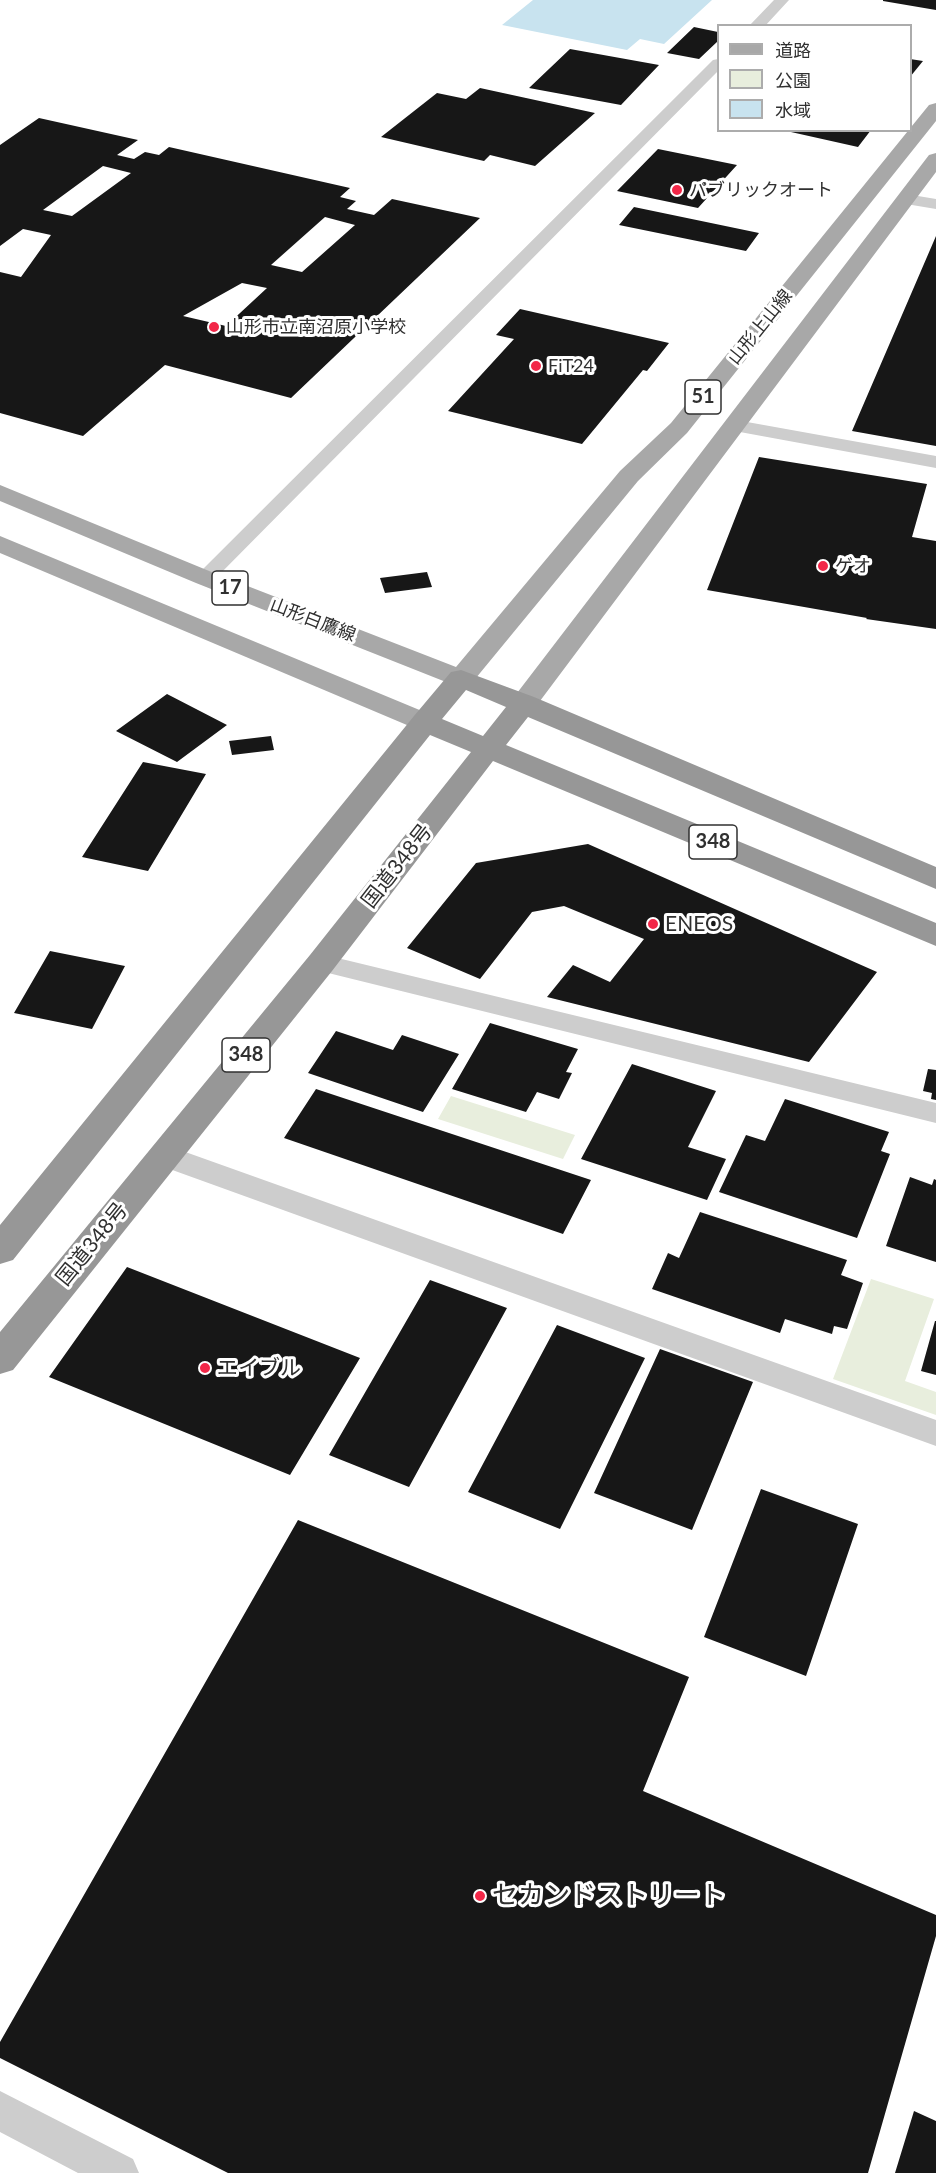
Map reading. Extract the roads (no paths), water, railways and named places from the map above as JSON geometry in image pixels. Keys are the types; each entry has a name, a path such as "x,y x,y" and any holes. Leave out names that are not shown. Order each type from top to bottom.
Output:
{"highway":[{"name":"348","path":"461,678 936,879"},
{"path":"0,1250 461,678"},
{"name":"348","path":"490,749 524,703"},
{"name":"348","path":"424,722 936,935"},
{"name":"国道348号","path":"0,1359 163,1155 321,963 490,749"}],"main road":[{"name":"山形上山線","path":"461,678 629,476 679,428 936,109"},
{"name":"山形上山線","path":"524,703 936,159"},
{"name":"山形白鷹線","path":"0,492 205,578 461,678"},
{"name":"17","path":"0,544 424,722"}],"lane":[{"path":"758,24 782,0"},
{"path":"205,578 717,64"},
{"path":"906,200 936,204"},
{"path":"736,426 936,462"},
{"path":"321,963 936,1113"},
{"path":"163,1155 936,1433"},
{"path":"0,2111 119,2173"}],"water":[{"path":"533,0 712,0 664,44 640,39 627,50 502,25"}],"place":[{"name":"パブリックオート","path":"677,190"},
{"name":"山形市立南沼原小学校","path":"214,327"},
{"name":"FiT24","path":"536,366"},
{"name":"ゲオ","path":"823,566"},
{"name":"ENEOS","path":"653,924"},
{"name":"エイブル","path":"205,1368"},
{"name":"セカンドストリート","path":"480,1896"}]}
